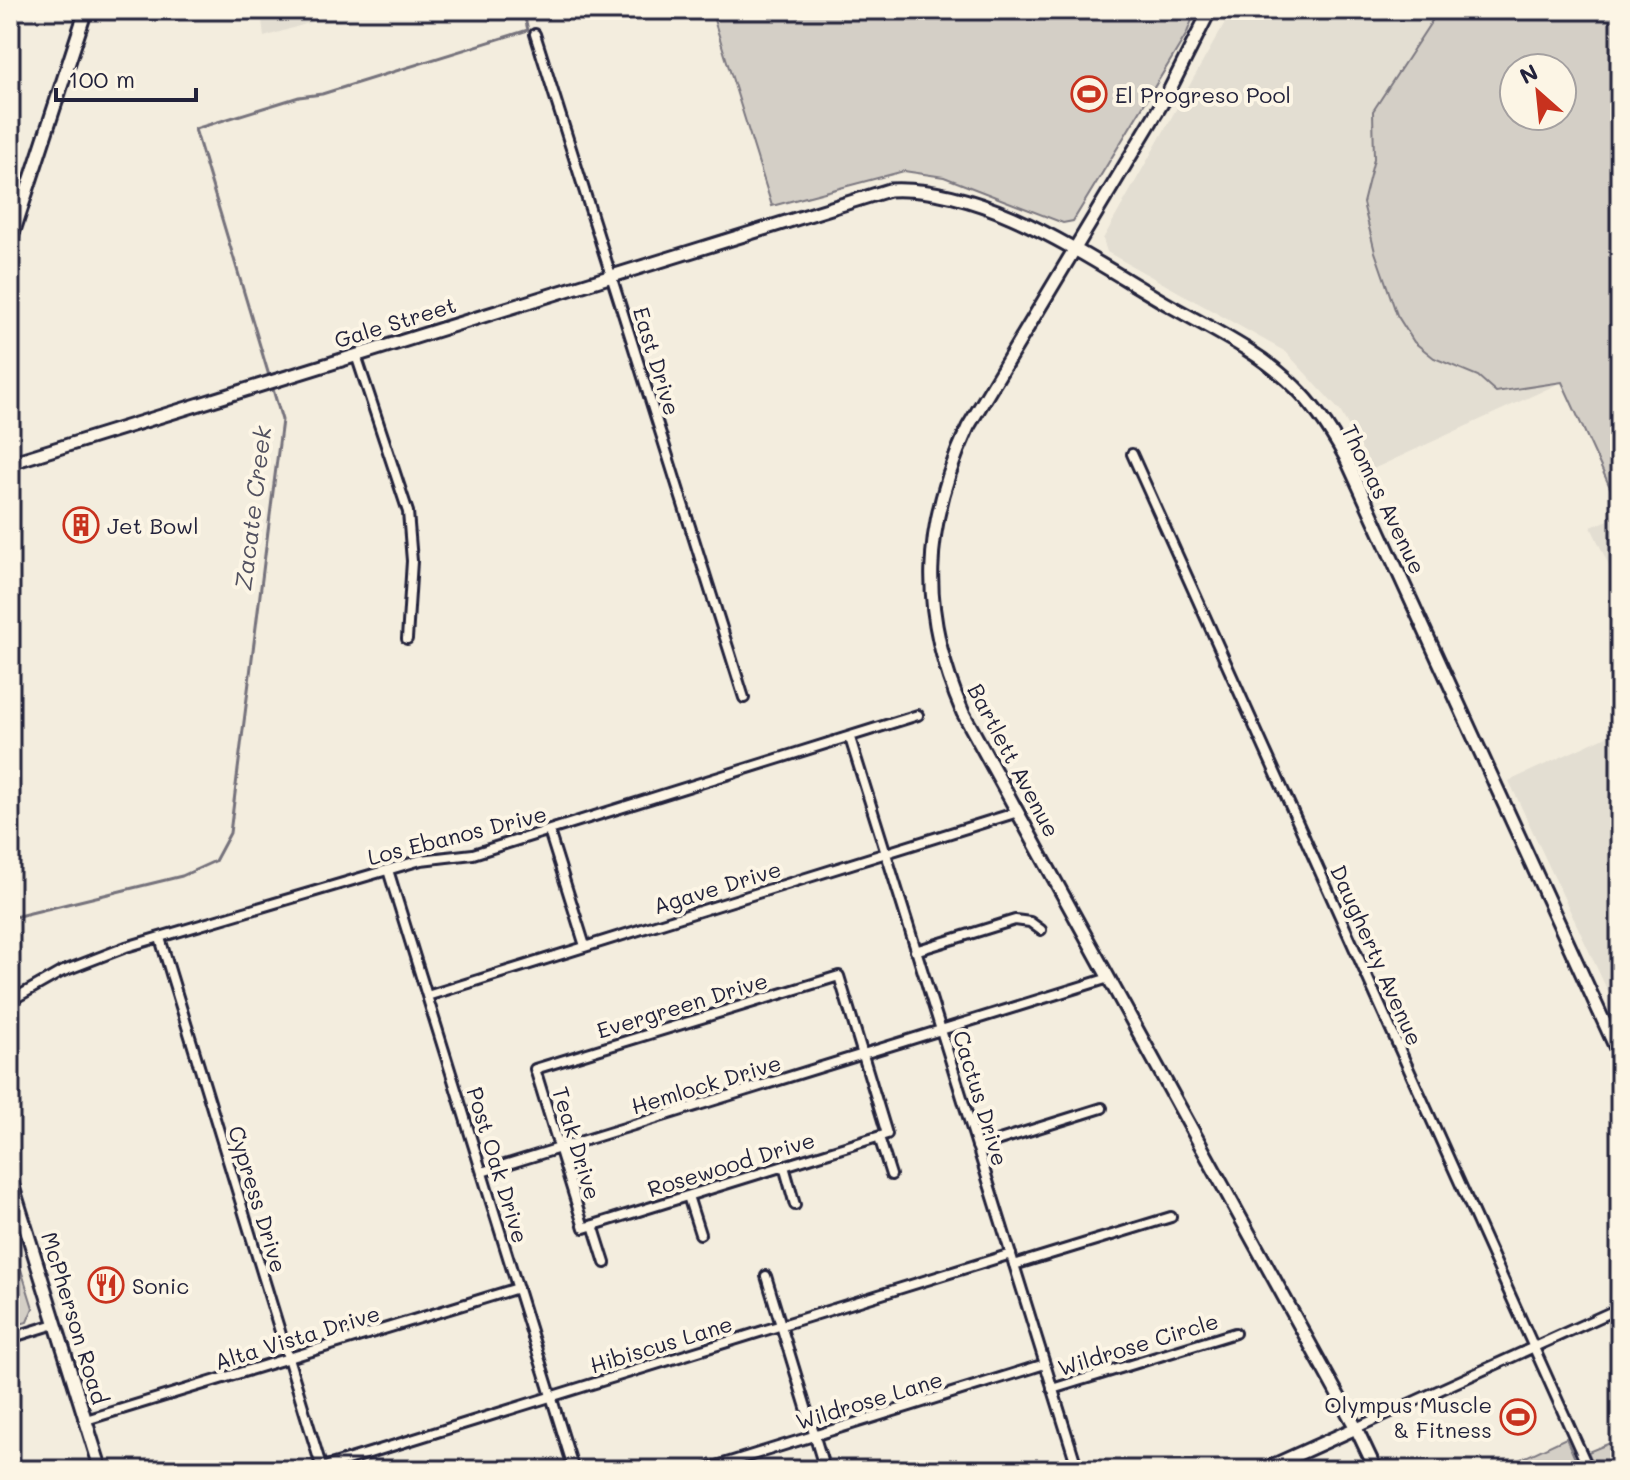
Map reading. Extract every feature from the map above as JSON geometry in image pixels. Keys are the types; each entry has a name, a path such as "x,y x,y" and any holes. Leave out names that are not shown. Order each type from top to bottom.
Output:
{"street":[{"path":"10,243 15,210 86,10"},
{"name":"Bartlett Avenue","path":"1210,10 1167,95 963,438 936,514 930,565 932,613 948,676 963,713 1356,1428 1376,1470"},
{"name":"East Drive","path":"535,34 744,698"},
{"name":"Thomas Avenue","path":"792,219 889,190 914,188 944,195 1041,230 1269,365 1294,385 1330,429 1620,1057"},
{"name":"Gale Street","path":"10,463 792,219"},
{"path":"356,355 408,512 412,561 407,639"},
{"name":"Daugherty Avenue","path":"1132,454 1589,1470"},
{"name":"Los Ebanos Drive","path":"10,1001 61,972 126,947 421,860 473,854 918,715"},
{"name":"Cactus Drive","path":"850,738 1078,1470"},
{"name":"Agave Drive","path":"427,996 1018,812"},
{"path":"549,831 585,946"},
{"name":"Post Oak Drive","path":"388,870 574,1470"},
{"path":"915,951 1015,920 1030,922 1041,930"},
{"name":"Cypress Drive","path":"160,938 322,1469"},
{"name":"Evergreen Drive","path":"535,1069 839,976 863,1055"},
{"name":"Hemlock Drive","path":"482,1172 1109,978"},
{"path":"863,1055 891,1175"},
{"name":"Teak Drive","path":"535,1069 559,1148 605,1263"},
{"path":"977,1147 1102,1108"},
{"name":"Rosewood Drive","path":"588,1226 883,1135"},
{"path":"784,1166 795,1205"},
{"name":"McPherson Road","path":"10,1177 101,1470"},
{"path":"688,1196 700,1234"},
{"path":"1014,1265 1171,1217"},
{"name":"Hibiscus Lane","path":"322,1469 1011,1254"},
{"path":"766,1276 825,1470"},
{"name":"Alta Vista Drive","path":"86,1420 518,1288"},
{"path":"1263,1470 1620,1308"},
{"path":"10,1338 55,1324"},
{"name":"Wildrose Circle","path":"1052,1389 1235,1333"},
{"name":"Wildrose Lane","path":"704,1470 1045,1364"}],"shaded area":[{"path":"261,10 350,10 264,37"},
{"path":"711,10 1196,10 1186,35 1073,221 1063,223 944,177 904,171 772,206"},
{"path":"1232,10 1620,10 1620,509 1562,382 1373,469 1340,411 1286,352 1107,252 1103,239"},
{"path":"1439,10 1620,10 1620,509 1562,382 1496,392 1478,376 1434,358 1414,342 1397,315 1375,252 1363,203 1374,159 1373,111"},
{"path":"1614,518 1620,532 1620,589 1591,527"},
{"path":"1620,730 1620,1017 1509,781"},
{"path":"10,1234 33,1308 27,1322 10,1327"},
{"path":"1566,1438 1580,1470 1498,1470"},
{"path":"1620,1439 1620,1470 1596,1470 1588,1452"}],"waterway":[{"name":"Zacate Creek","path":"270,379 195,129 299,97 322,94 528,30 523,10"},
{"name":"Zacate Creek","path":"10,918 182,876 215,861 230,833 282,420 272,386"}],"place":[{"name":"El Progreso Pool","path":"1089,94"},
{"name":"Jet Bowl","path":"81,525"},
{"name":"Sonic","path":"106,1285"},
{"name":"Olympus Muscle & Fitness","path":"1518,1417"}]}
